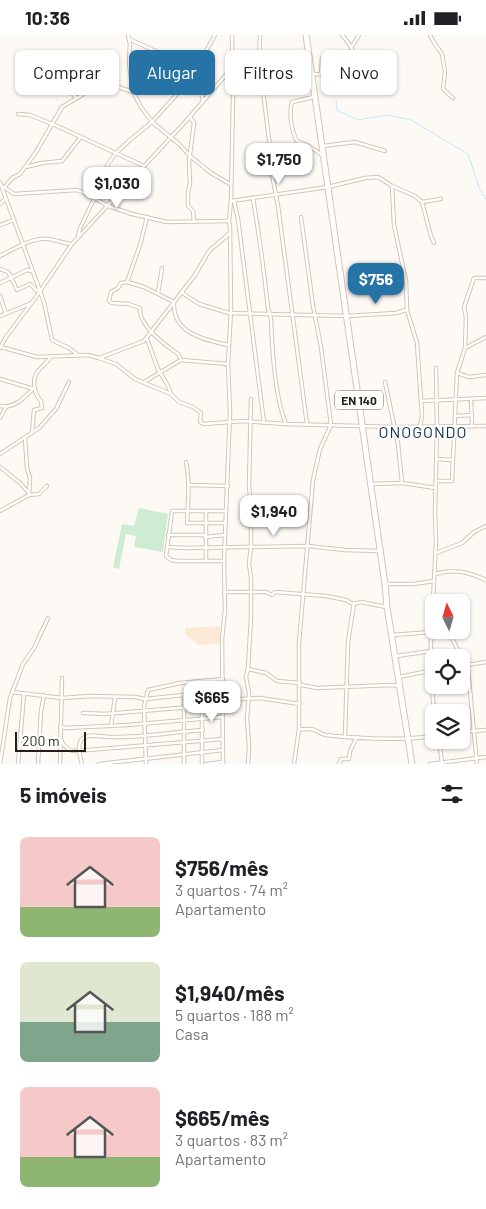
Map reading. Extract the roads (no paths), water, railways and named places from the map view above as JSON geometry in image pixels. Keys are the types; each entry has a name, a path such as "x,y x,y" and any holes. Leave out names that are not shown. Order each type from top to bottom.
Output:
{"main road":[{"name":"EN 140","path":"306,35 308,50"},
{"name":"EN 140","path":"311,75 347,316 387,607 412,764"}],"street":[{"path":"206,50 215,35"},
{"path":"232,35 232,50"},
{"path":"259,50 260,35"},
{"path":"342,35 351,48 359,35"},
{"path":"430,35 432,41 442,54 445,72 443,89 453,98"},
{"path":"129,66 130,36 155,50"},
{"path":"311,75 321,74"},
{"path":"171,394 143,383 116,364 99,358 88,355 50,358 37,357 0,347 72,244 190,117 225,76"},
{"path":"3,190 12,177 20,173 36,152 62,107 87,92 100,81 129,91"},
{"path":"135,95 152,123 211,173 231,184"},
{"path":"77,239 81,225 95,199 105,168 115,154 152,123 176,95"},
{"path":"202,95 203,101"},
{"path":"202,681 204,764 223,763 222,639 225,610 224,547 228,486 228,423 230,412 228,345 231,285 229,221 232,201 232,95"},
{"path":"264,95 270,147 268,153 276,194 307,424"},
{"path":"314,97 292,102 293,129 297,141 315,149 323,157"},
{"path":"18,114 30,115 53,124 144,166"},
{"path":"190,117 194,122 190,156 188,206 193,211 194,222"},
{"path":"24,167 62,161 80,137"},
{"path":"322,146 355,142 385,151"},
{"path":"232,201 328,187 373,177 384,180 392,186 408,192 422,202 430,236 434,243"},
{"path":"0,182 40,291 48,317 52,340 69,348 78,355"},
{"path":"392,186 394,225 406,281 407,310 417,343 421,401 420,426"},
{"path":"3,190 14,194 76,190 88,194 108,206 147,217 167,221 229,221"},
{"path":"253,198 280,402 286,424"},
{"path":"0,204 6,199"},
{"path":"422,202 442,199"},
{"path":"232,201 238,219 264,423"},
{"path":"127,282 140,245 147,217"},
{"path":"294,764 299,729 301,610 305,595 313,479 320,449 331,425 301,217"},
{"path":"0,225 14,220"},
{"path":"99,358 141,342 146,338 195,275 209,251 230,233"},
{"path":"0,255 28,241 47,239 72,244"},
{"path":"158,293 162,268"},
{"path":"0,269 8,272 18,290 30,284 40,291"},
{"path":"0,283 27,270 32,271"},
{"path":"436,481 452,481 458,373 465,348 466,317 464,307 474,278 485,278"},
{"path":"174,302 144,287 127,282 121,283 118,288 111,292 109,301 140,308 139,315 149,329 182,360"},
{"path":"181,293 199,305 229,313 347,316 396,313 407,310"},
{"path":"0,296 6,314"},
{"path":"0,316 33,302"},
{"path":"174,302 176,316 186,331 198,337 228,345"},
{"path":"465,348 486,337"},
{"path":"146,338 171,394 179,402 193,407 201,413 200,420 202,423 243,421 395,427 486,426"},
{"path":"32,434 34,410 42,408 41,401 34,389 36,375 50,358"},
{"path":"143,383 182,360 228,364"},
{"path":"433,594 436,553 436,368"},
{"path":"458,373 469,377 486,375"},
{"path":"0,379 34,389"},
{"path":"0,454 32,434 54,413 69,382"},
{"path":"385,382 395,427 402,469 402,483"},
{"path":"0,406 6,407 18,403 34,389"},
{"path":"421,401 486,398"},
{"path":"248,764 247,714 249,698 246,677 248,669 251,592 249,571 251,506 249,486 251,399"},
{"path":"471,399 472,426"},
{"path":"0,418 6,407"},
{"path":"455,416 472,415"},
{"path":"25,438 27,468 30,478 29,494"},
{"path":"436,459 453,460"},
{"path":"186,462 190,485 186,523 226,523"},
{"path":"0,467 19,482 29,494"},
{"path":"371,484 402,483 436,488"},
{"path":"190,485 228,486"},
{"path":"0,511 29,494 39,494 47,486"},
{"path":"224,561 171,560 166,556 172,511 226,511"},
{"path":"206,511 206,561"},
{"path":"436,553 462,543 474,532 486,526"},
{"path":"168,535 225,535"},
{"path":"167,547 308,546 380,551"},
{"path":"435,574 449,571 465,571 486,580"},
{"path":"385,584 414,584 434,581"},
{"path":"224,592 266,592 272,595 275,592 330,597 354,603 370,603 387,607"},
{"path":"345,736 348,642 354,603"},
{"path":"0,764 8,703 23,663 34,648 48,618"},
{"path":"392,635 425,632"},
{"path":"396,655 425,652"},
{"path":"470,665 486,662"},
{"path":"248,669 266,673 277,681 317,688 399,686"},
{"path":"398,677 425,671"},
{"path":"60,764 62,678"},
{"path":"146,764 143,723 145,699 148,690 223,679"},
{"path":"470,687 477,764"},
{"path":"12,692 62,698 84,696 135,697 145,699 202,693 223,693"},
{"path":"18,764 24,694"},
{"path":"38,764 41,711 44,695"},
{"path":"184,695 184,764"},
{"path":"111,726 114,698"},
{"path":"223,700 249,698 280,700 300,704"},
{"path":"83,713 203,707"},
{"path":"60,727 111,726 203,717 223,717"},
{"path":"299,729 313,730 322,734 371,739 390,738 408,740 425,737"},
{"path":"82,764 79,750 80,740 83,737 97,735 110,737 203,730"},
{"path":"470,732 486,730"},
{"path":"339,764 340,759 349,759 350,751 357,737"},
{"path":"60,738 63,745 69,750 223,739"},
{"path":"440,749 442,763"},
{"path":"99,764 222,750"},
{"path":"430,764 486,757"}],"waterway":[{"path":"336,101 337,110 357,120 388,115 411,120 468,154 480,190 486,199"}],"district":[{"name":"ONOGONDO","path":"423,431"}]}
